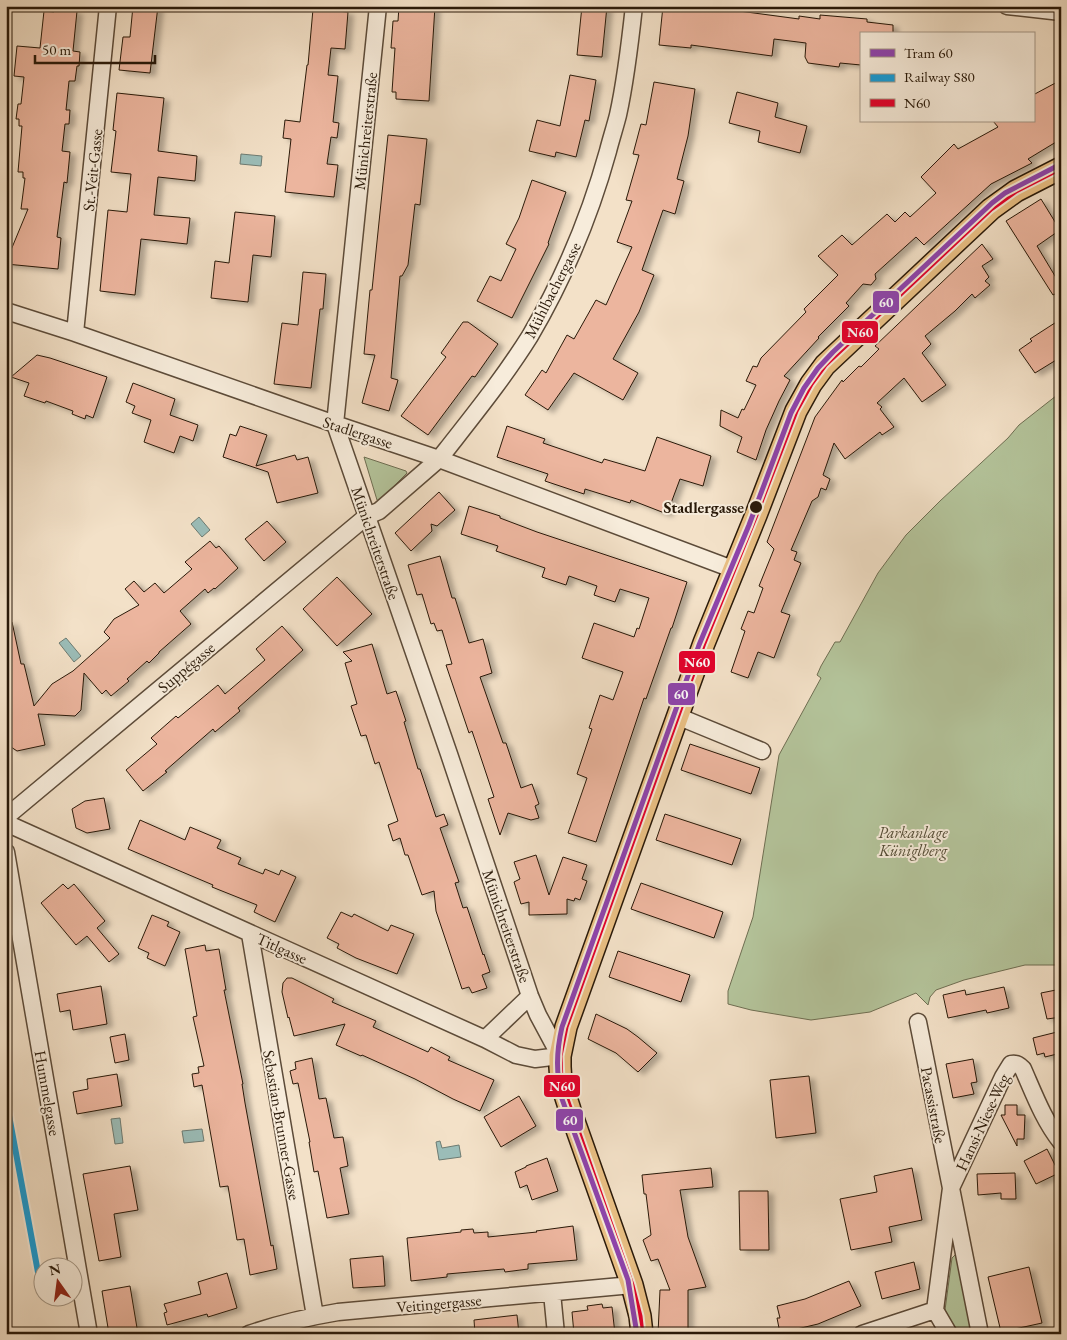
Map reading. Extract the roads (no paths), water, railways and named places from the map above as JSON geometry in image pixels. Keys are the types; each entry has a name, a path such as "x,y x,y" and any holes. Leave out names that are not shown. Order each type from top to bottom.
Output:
{"main road":[{"path":"642,1334 640,1316 632,1285 561,1082 560,1056 566,1027 704,643 735,570 796,410 825,365 991,208 1016,191 1061,168"}],"street":[{"name":"St.-Veit-Gasse","path":"75,333 108,6"},
{"name":"Münichreiterstraße","path":"378,6 335,424 530,996 560,1056"},
{"name":"Mühlbachergasse","path":"366,516 378,512 439,458 502,377 529,336 553,294 575,249 600,182 618,116 630,46 634,6"},
{"path":"1007,6 1061,12"},
{"name":"Stadlergasse","path":"6,311 439,458 735,570"},
{"name":"Suppégasse","path":"6,817 366,516"},
{"path":"678,716 762,751"},
{"name":"Titlgasse","path":"6,824 485,1039 516,1055 535,1060 560,1056"},
{"name":"Hummelgasse","path":"6,852 89,1334"},
{"name":"Sebastian-Brunner-Gasse","path":"250,934 315,1316"},
{"path":"485,1039 530,996"},
{"name":"Pacassistraße","path":"918,1022 980,1334"},
{"name":"Hansi-Niese-Weg","path":"951,1188 1002,1077 1011,1064 1015,1063 1024,1069 1044,1115 1061,1142"},
{"name":"Pacassistraße","path":"935,1310 951,1188"},
{"name":"Veitingergasse","path":"248,1334 267,1331 315,1316 338,1312 632,1285"},
{"path":"552,1292 556,1334"},
{"path":"862,1334 935,1310 949,1334"}],"water":[{"path":"241,154 262,156 261,166 240,164"},
{"path":"199,517 210,530 202,537 191,524"},
{"path":"66,638 81,656 74,662 59,643"},
{"path":"120,1118 123,1143 115,1144 111,1119"},
{"path":"202,1129 204,1141 184,1143 182,1131"},
{"path":"440,1141 442,1148 459,1145 461,1157 439,1160 436,1142"}],"tram line":[{"name":"60","path":"637,1334 628,1280 562,1099 558,1072 558,1054 562,1027 699,645 749,525 791,413 804,388 818,368 992,203 1005,193 1061,164"}],"rail line":[{"name":"S80","path":"6,1099 35,1258"}],"place":[{"name":"Stadlergasse","path":"756,507"}],"park label":[{"name":"Parkanlage Küniglberg","path":"913,841"}]}
